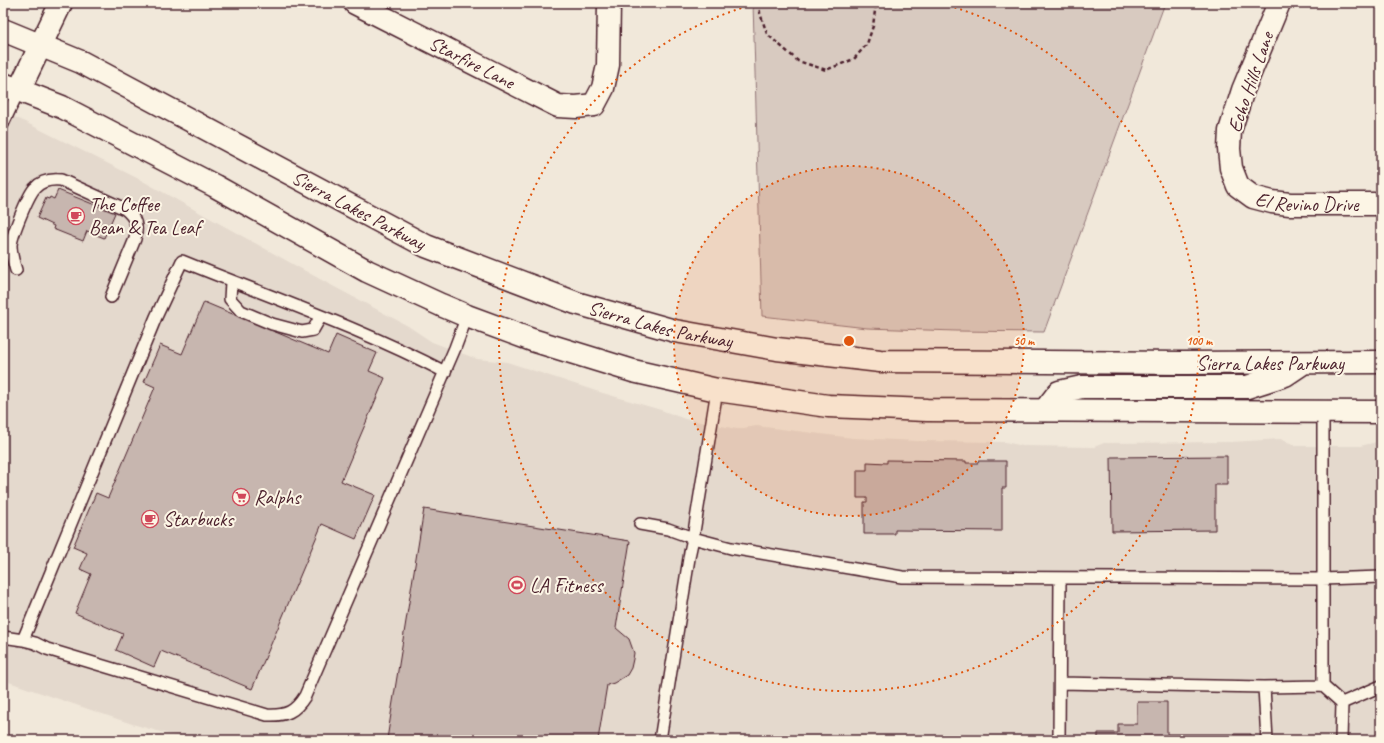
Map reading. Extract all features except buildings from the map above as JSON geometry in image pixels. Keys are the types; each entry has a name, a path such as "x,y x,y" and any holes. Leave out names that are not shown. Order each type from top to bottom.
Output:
{"street":[{"path":"61,3 41,46 11,87 62,107 215,186 367,271 467,316 532,340 633,371 717,390 828,406 927,410 1381,412"},
{"name":"Starfire Lane","path":"355,3 558,106 576,107 594,105 603,88 608,65 609,3"},
{"name":"Echo Hills Lane","path":"1238,186 1231,168 1229,149 1230,131 1243,90 1279,3"},
{"name":"Sierra Lakes Parkway","path":"3,30 95,68 426,246 576,303 675,331 777,349 880,361 1183,363 1381,362"},
{"name":"El Revino Drive","path":"1238,186 1253,197 1272,202 1290,204 1381,204"},
{"path":"1045,410 1059,392 1082,387 1247,387 1285,375 1303,363"}],"lane":[{"path":"3,124 11,87"},
{"path":"16,270 11,253 12,236 30,196 35,188 42,182 61,180 125,209 132,214 136,222 137,230 135,239 111,297"},
{"path":"23,640 156,317 182,261 231,282 272,296 321,316 445,372"},
{"path":"231,282 230,299 241,311 272,324 302,332 313,330 321,316"},
{"path":"3,637 35,643 47,649 267,715 288,713 299,706 305,696 445,372 467,316"},
{"path":"660,740 717,390"},
{"path":"1323,412 1323,686"},
{"path":"640,524 668,529 693,538 732,548 902,577 1322,579 1381,577"},
{"path":"1059,740 1060,578"},
{"path":"1060,683 1264,687 1323,686 1342,703 1341,740"},
{"path":"1342,703 1381,686"},
{"path":"1264,687 1267,740"}],"path":[{"path":"759,3 760,13 767,34 798,61 826,70 854,59 867,44 873,26 876,3"}],"shaded area":[{"path":"753,3 1165,3 1044,332 867,328 762,316"},
{"path":"3,111 139,179 408,326 432,342 477,359 507,362 596,391 661,410 685,419 737,429 757,426 853,438 918,441 1005,442 1023,446 1094,447 1104,443 1231,442 1280,439 1298,446 1360,446 1381,441 1381,740 190,740 132,724 3,680"}],"place":[{"name":"The Coffee Bean & Tea Leaf","path":"76,216"},
{"name":"Ralphs","path":"241,497"},
{"name":"Starbucks","path":"150,519"},
{"name":"LA Fitness","path":"517,585"}]}
